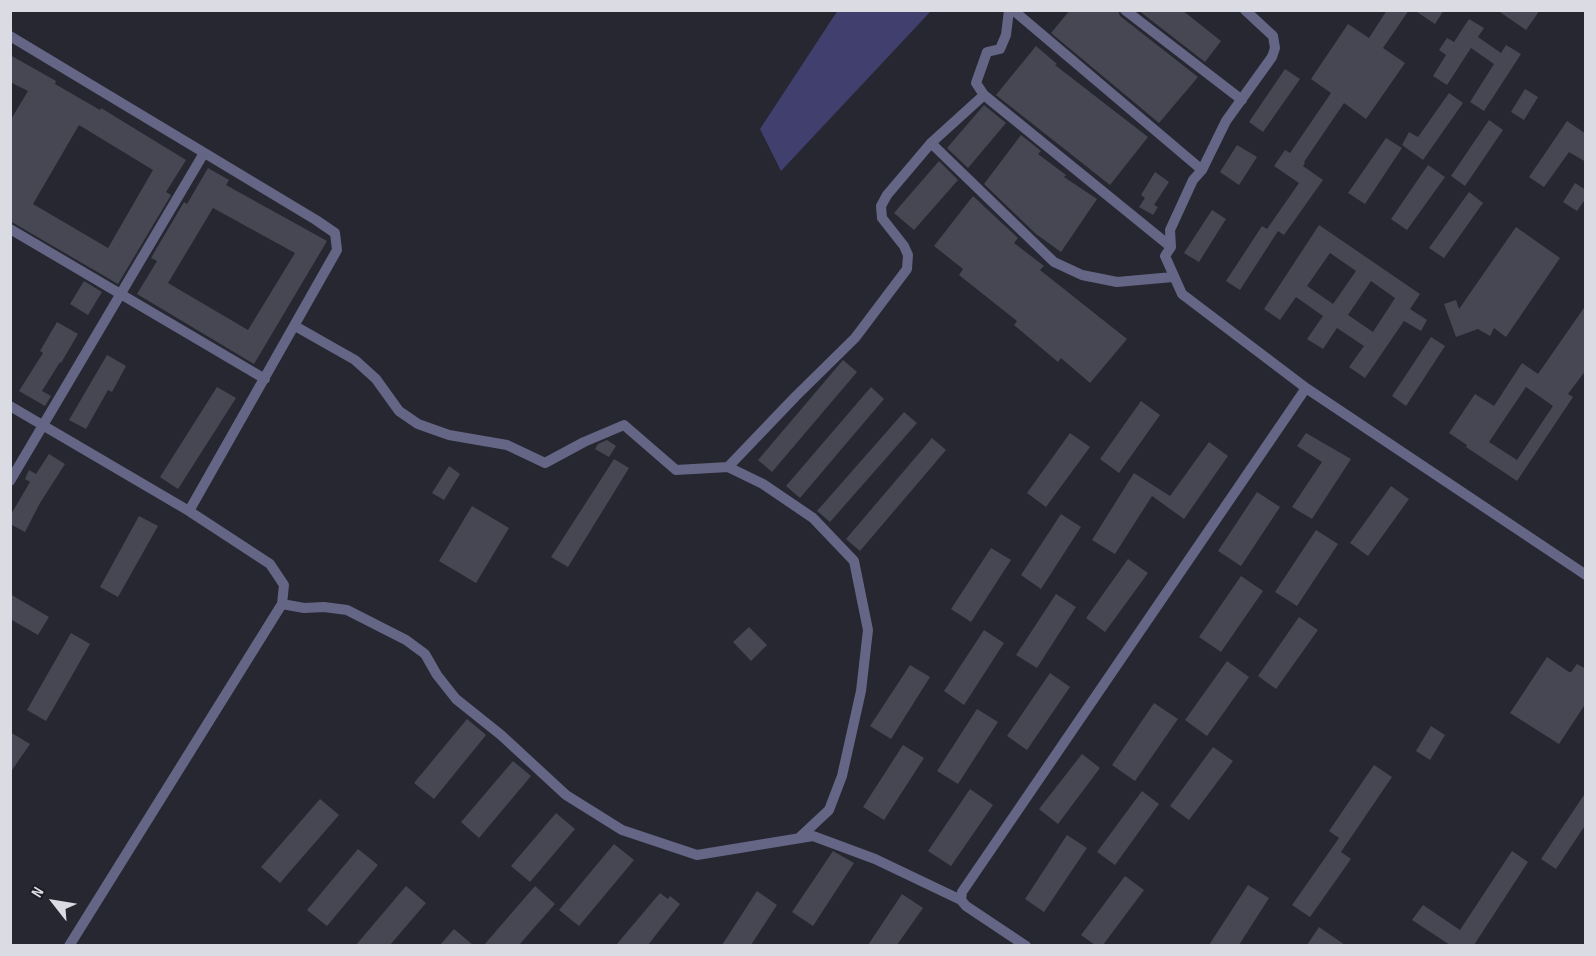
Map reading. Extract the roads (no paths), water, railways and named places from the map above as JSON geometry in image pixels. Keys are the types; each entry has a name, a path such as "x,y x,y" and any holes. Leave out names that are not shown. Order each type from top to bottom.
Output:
{"street":[{"path":"1171,247 984,95 976,83 987,52 1000,49 1006,35 1011,10 1202,170"},
{"path":"1125,10 1242,100"},
{"path":"1245,10 1274,36 1275,48 1272,57 1226,121 1202,170 1193,180 1170,230 1171,247 1165,256 1182,294 1306,388 1586,575"},
{"path":"10,36 316,219 335,233 337,250 189,512"},
{"path":"728,467 855,338 907,269 908,255 904,246 882,218 881,206 887,195 931,143 984,95"},
{"path":"931,143 1054,262 1082,275 1117,282 1173,277"},
{"path":"10,481 204,153"},
{"path":"10,229 265,380"},
{"path":"295,326 355,360 376,379 399,411 418,424 449,435 507,445 545,463 584,442 624,425 676,470 728,467 763,484 813,518 854,561 868,630 861,691 842,776 829,810 799,838"},
{"path":"961,900 962,892 1306,388"},
{"path":"10,406 189,512 270,564 284,585 282,604 69,945"},
{"path":"282,604 304,608 324,607 347,610 406,640 425,654 437,675 456,699 501,735 566,795 622,830 697,855 813,836 875,859 961,900 966,906 1026,945"}]}
